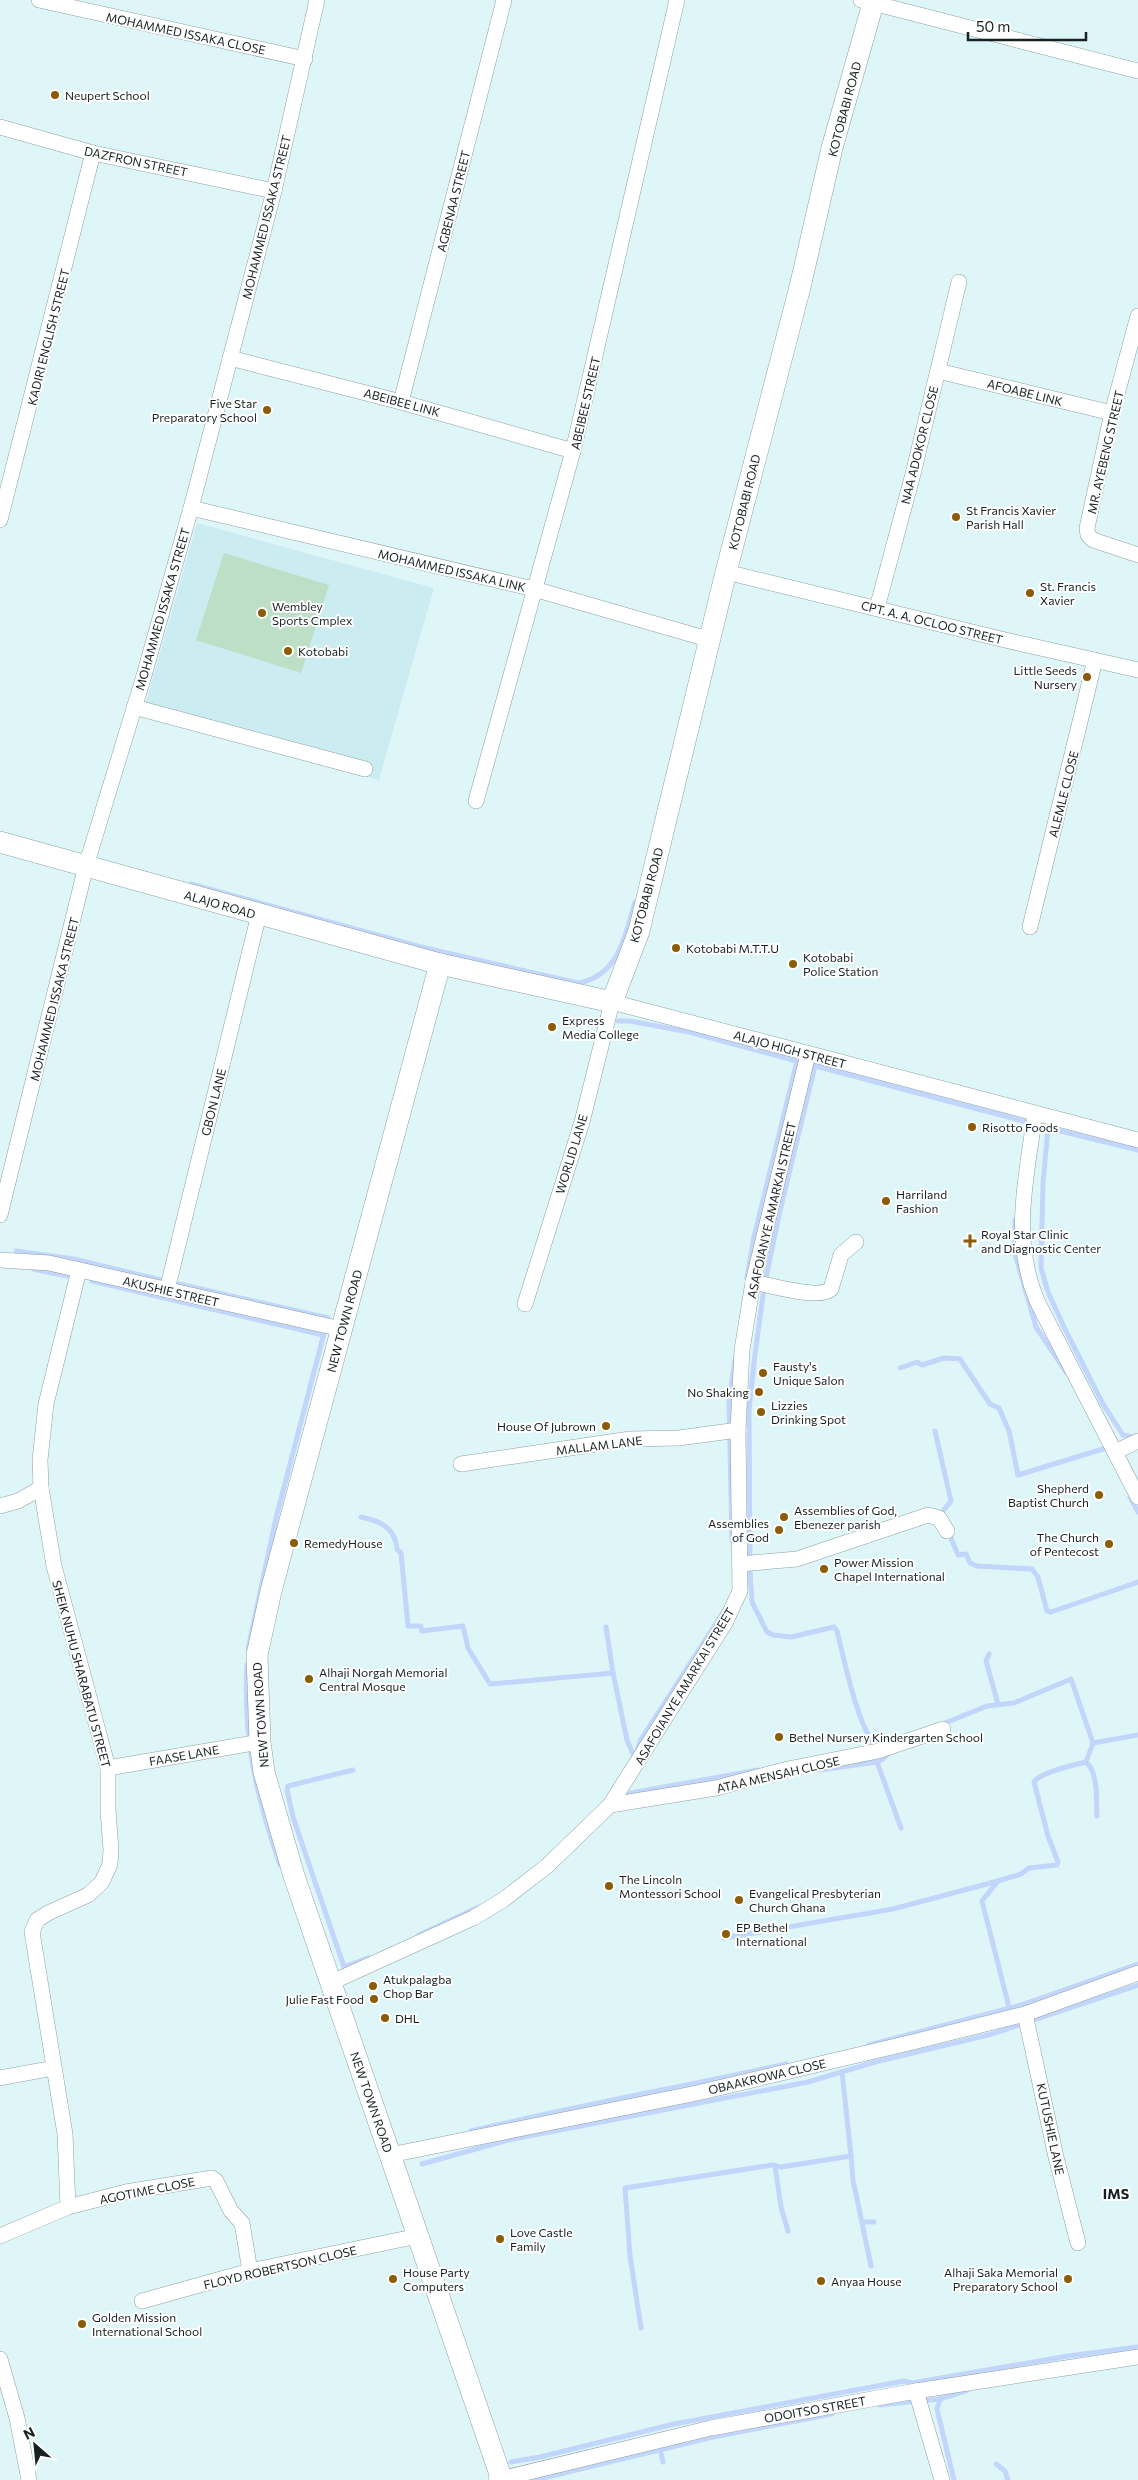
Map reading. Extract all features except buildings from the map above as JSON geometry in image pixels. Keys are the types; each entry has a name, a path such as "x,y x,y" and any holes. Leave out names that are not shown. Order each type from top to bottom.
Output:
{"street":[{"name":"MOHAMMED ISSAKA CLOSE","path":"38,0 305,59"},
{"name":"MOHAMMED ISSAKA STREET","path":"0,1216 86,866 191,508 274,191 317,0"},
{"name":"AGBENAA STREET","path":"402,402 504,0"},
{"name":"ABEIBEE STREET","path":"476,801 574,451 677,0"},
{"path":"869,1 1138,71"},
{"name":"KOTOBABI ROAD","path":"612,1002 638,931 711,640 726,572 800,287 869,1"},
{"name":"DAZFRON STREET","path":"0,127 94,153 274,191"},
{"name":"KADIRI ENGLISH STREET","path":"0,520 94,153"},
{"name":"NAA ADOKOR CLOSE","path":"877,608 959,282"},
{"name":"MR. AYEBENG STREET","path":"1138,316 1134,354 1112,413 1087,528 1088,535 1094,540 1138,555"},
{"name":"ABEIBEE LINK","path":"230,358 402,402 574,451"},
{"name":"AFOABE LINK","path":"938,371 1112,413"},
{"name":"MOHAMMED ISSAKA LINK","path":"191,508 534,589 711,640"},
{"name":"CPT. A. A. OCLOO STREET","path":"726,572 1138,670"},
{"name":"ALEMLE CLOSE","path":"1030,927 1095,660"},
{"path":"134,707 365,769"},
{"name":"ALAJO ROAD","path":"0,842 440,964"},
{"name":"GBON LANE","path":"167,1290 259,914"},
{"name":"ALAJO HIGH STREET","path":"440,964 612,1002 1138,1140"},
{"name":"NEW TOWN ROAD","path":"440,964 260,1635 256,1676 264,1772 280,1829 330,1983 502,2480"},
{"name":"WORLID LANE","path":"525,1304 582,1122 612,1002"},
{"name":"ASAFOIANYE AMARKAI STREET","path":"330,1983 473,1918 503,1900 547,1866 610,1805 725,1623 740,1591 738,1430 742,1350 752,1282 808,1054"},
{"path":"1034,1114 1021,1232 1025,1268 1037,1301 1138,1497"},
{"path":"752,1282 815,1294 828,1292 831,1289 841,1255 856,1242"},
{"name":"AKUSHIE STREET","path":"0,1260 49,1263 342,1329"},
{"name":"SHEIK NUHU SHARABATU STREET","path":"68,2207 65,2134 32,1932 36,1920 88,1895 102,1882 110,1864 111,1850 108,1810 108,1768 54,1566 42,1488 40,1460 46,1404 78,1270"},
{"name":"MALLAM LANE","path":"461,1464 630,1439 679,1438 738,1430"},
{"path":"1115,1452 1138,1441"},
{"path":"0,1506 18,1501 42,1488"},
{"path":"740,1564 797,1559 928,1516 939,1518 946,1531"},
{"name":"ATAA MENSAH CLOSE","path":"610,1805 716,1788 788,1769 878,1751 943,1729"},
{"name":"FAASE LANE","path":"108,1768 260,1742"},
{"name":"OBAAKROWA CLOSE","path":"390,2155 697,2093 1025,2014 1138,1973"},
{"name":"KUTUSHIE LANE","path":"1025,2014 1056,2157 1078,2243"},
{"path":"0,2078 54,2068"},
{"name":"AGOTIME CLOSE","path":"68,2207 126,2192 212,2178 216,2181 231,2211 242,2223 250,2271"},
{"path":"0,2236 68,2207"},
{"name":"FLOYD ROBERTSON CLOSE","path":"142,2301 250,2271 418,2236"},
{"name":"ODOITSO STREET","path":"496,2480 711,2428 916,2391 1138,2357"},
{"path":"0,2359 17,2418 29,2480"},
{"path":"916,2391 942,2480"}],"shaded area":[{"name":"Kotobabi","path":"197,523 434,588 379,780 142,715"}],"green space":[{"name":"Wembley Sports Cmplex","path":"224,553 329,585 301,673 196,640"}],"waterway":[{"path":"191,884 421,947 578,983 592,979 603,972 611,963 623,941 635,902"},
{"path":"618,1021 630,1021 689,1032 800,1062"},
{"path":"747,1278 754,1237 797,1061"},
{"path":"808,1064 1012,1118 1029,1123 1029,1125"},
{"path":"815,1066 779,1215 764,1288 755,1354 749,1410 750,1571 752,1602 767,1632 773,1635 791,1637 834,1627 837,1631 858,1710 870,1737 876,1745"},
{"path":"1133,1437 1123,1435 1103,1404 1048,1292 1041,1268 1043,1183 1048,1128 1138,1150"},
{"path":"1015,1220 1014,1250 1036,1327 1066,1372"},
{"path":"16,1251 74,1259 161,1280"},
{"path":"33,1269 67,1276"},
{"path":"92,1281 323,1335"},
{"path":"179,1284 328,1318 276,1518 248,1649"},
{"path":"900,1368 917,1362 922,1365 944,1358 960,1359 990,1404 999,1408 1009,1431 1018,1475 1106,1448"},
{"path":"732,1541 729,1401 735,1360"},
{"path":"935,1431 951,1501 940,1515 941,1517"},
{"path":"1130,1497 1138,1512"},
{"path":"361,1517 385,1526 390,1530 396,1541 397,1549 401,1553 408,1626 421,1626 422,1631 463,1626 468,1648 490,1684 613,1673 627,1740 635,1759"},
{"path":"948,1531 958,1555 966,1554 970,1563 977,1566 1032,1569 1038,1577 1047,1611 1051,1612 1138,1582"},
{"path":"637,1751 640,1741 722,1614"},
{"path":"606,1627 613,1673"},
{"path":"989,1654 986,1661 998,1704"},
{"path":"247,1665 246,1692 249,1742 264,1815 280,1865"},
{"path":"940,1725 987,1706 1014,1703 1071,1679 1093,1743 1086,1762 1050,1772 1034,1782 1048,1836 1058,1862 1057,1865 1029,1868 1021,1874 998,1881 982,1901 1009,2007"},
{"path":"1093,1743 1138,1735"},
{"path":"820,1770 877,1762 890,1752"},
{"path":"877,1762 901,1828"},
{"path":"1086,1762 1095,1780 1097,1816"},
{"path":"353,1770 288,1786 287,1790 293,1817 344,1967 368,1958"},
{"path":"625,1794 758,1770"},
{"path":"724,1938 893,1909 998,1881"},
{"path":"419,1935 479,1907"},
{"path":"869,2045 1021,2005 1138,1964"},
{"path":"422,2164 508,2140 808,2082 875,2062 992,2034 1138,1985"},
{"path":"471,2131 786,2064"},
{"path":"842,2072 851,2156"},
{"path":"641,2328 630,2256 625,2188 773,2165 781,2167 851,2156 853,2180 871,2266"},
{"path":"775,2166 781,2207 788,2231"},
{"path":"863,2222 874,2222"},
{"path":"511,2462 540,2457 674,2424 904,2381 912,2383 1068,2356 1138,2347"},
{"path":"954,2480 937,2409 940,2399 968,2390"},
{"path":"879,2405 940,2399"},
{"path":"535,2480 713,2437 832,2414"},
{"path":"660,2449 663,2462"},
{"path":"996,2464 1005,2471 1008,2480"}],"place":[{"name":"Neupert School","path":"55,95"},
{"name":"Five Star Preparatory School","path":"267,410"},
{"name":"St Francis Xavier Parish Hall","path":"956,517"},
{"name":"St. Francis Xavier","path":"1030,593"},
{"name":"Wembley Sports Cmplex","path":"262,613"},
{"name":"Kotobabi","path":"288,651"},
{"name":"Little Seeds Nursery","path":"1087,677"},
{"name":"Kotobabi M.T.T.U","path":"676,948"},
{"name":"Kotobabi Police Station","path":"793,964"},
{"name":"Express Media College","path":"552,1027"},
{"name":"Risotto Foods","path":"972,1127"},
{"name":"Harriland Fashion","path":"886,1201"},
{"name":"Royal Star Clinic and Diagnostic Center","path":"970,1241"},
{"name":"Fausty's Unique Salon","path":"763,1373"},
{"name":"No Shaking","path":"759,1392"},
{"name":"Lizzies Drinking Spot","path":"761,1412"},
{"name":"House Of Jubrown","path":"606,1426"},
{"name":"Shepherd Baptist Church","path":"1099,1495"},
{"name":"Assemblies of God, Ebenezer parish","path":"784,1517"},
{"name":"Assemblies of God","path":"779,1530"},
{"name":"RemedyHouse","path":"294,1543"},
{"name":"The Church of Pentecost","path":"1109,1544"},
{"name":"Power Mission Chapel International","path":"824,1569"},
{"name":"Alhaji Norgah Memorial Central Mosque","path":"309,1679"},
{"name":"Bethel Nursery Kindergarten School","path":"779,1737"},
{"name":"The Lincoln Montessori School","path":"609,1886"},
{"name":"Evangelical Presbyterian Church Ghana","path":"739,1900"},
{"name":"EP Bethel International","path":"726,1934"},
{"name":"Atukpalagba Chop Bar","path":"373,1986"},
{"name":"Julie Fast Food","path":"374,1999"},
{"name":"DHL","path":"385,2018"},
{"name":"Love Castle Family","path":"500,2239"},
{"name":"House Party Computers","path":"393,2279"},
{"name":"Alhaji Saka Memorial Preparatory School","path":"1068,2279"},
{"name":"Anyaa House","path":"821,2281"},
{"name":"Golden Mission International School","path":"82,2324"}],"district":[{"name":"IMS","path":"1116,2193"}]}
